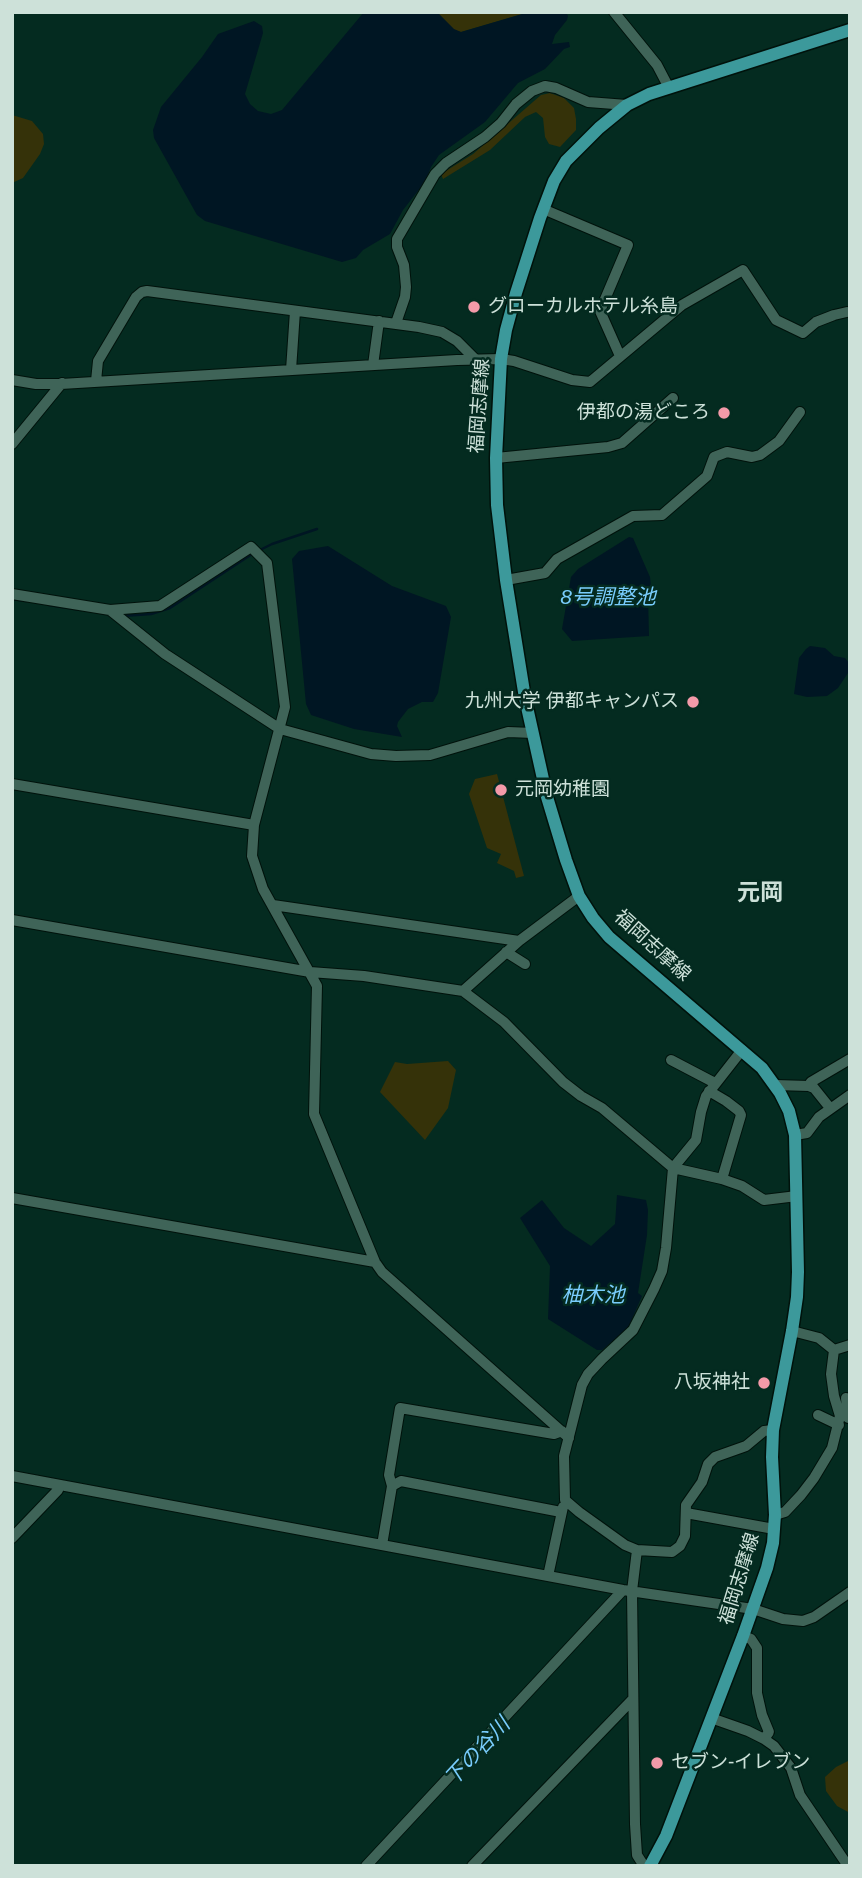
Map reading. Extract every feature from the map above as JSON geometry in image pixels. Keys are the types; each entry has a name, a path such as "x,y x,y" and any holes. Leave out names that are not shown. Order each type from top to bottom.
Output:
{"main road":[{"name":"福岡志摩線","path":"650,1866 666,1836 753,1609 766,1568 774,1529 773,1430 792,1331 799,1272 795,1135 789,1111 775,1085 762,1069 609,937 579,896 550,805 533,733 506,580 497,505 496,458 501,359 516,293 554,181 566,162 599,128 627,105 668,86 850,30"}],"street":[{"path":"614,12 657,65 668,86"},
{"path":"396,323 406,287 397,239 435,174 446,163 485,137 532,91 545,86 588,102 627,105"},
{"path":"543,209 628,245 600,311 620,356"},
{"path":"12,380 36,384 62,383 501,359 572,380 590,382 682,305 743,270 776,320 803,332 816,322 847,312"},
{"path":"96,381 98,361 136,297 142,292 396,323 442,332 457,341 476,360"},
{"path":"291,370 295,311"},
{"path":"373,365 379,321"},
{"path":"12,444 62,383"},
{"path":"496,458 608,447 622,443 673,398"},
{"path":"506,580 545,573 557,559 633,516 662,515 707,477 714,457 727,452 752,457 760,455 779,441 800,412"},
{"path":"12,594 110,610 160,607 251,547 267,563 285,707 254,825 252,856 263,889 317,986 314,1114 375,1262 382,1272 566,1435"},
{"path":"110,610 165,654 280,729 371,754 396,757 430,755 508,733 533,733"},
{"path":"12,784 254,825"},
{"path":"463,991 519,941 579,896"},
{"path":"273,905 519,941"},
{"path":"12,920 310,972 364,976 463,991 504,1022 563,1082 602,1108 673,1168 742,1186 764,1200 797,1196"},
{"path":"506,952 526,964"},
{"path":"548,1576 565,1500 566,1435 582,1385 588,1374 633,1329 662,1271 673,1168 696,1140 701,1112 712,1087 742,1050"},
{"path":"809,1086 811,1082 850,1059"},
{"path":"671,1060 712,1087 741,1115 722,1179"},
{"path":"775,1085 814,1088 830,1108"},
{"path":"795,1135 807,1133 819,1117 850,1095"},
{"path":"12,1198 375,1262"},
{"path":"792,1331 820,1338 834,1350"},
{"path":"834,1350 850,1345"},
{"path":"834,1350 831,1374 834,1396 844,1420"},
{"path":"775,1515 785,1512 814,1478 832,1448 844,1420 846,1398"},
{"path":"382,1545 392,1486 389,1475 400,1408 566,1435"},
{"path":"818,1415 844,1420"},
{"path":"565,1500 616,1538 637,1550 672,1552 680,1546 685,1536 686,1505 702,1482 708,1464 715,1457 746,1446 764,1431 773,1430"},
{"path":"12,1476 548,1576 753,1609 783,1619 803,1621 814,1618 850,1592"},
{"path":"392,1486 401,1481 561,1512"},
{"path":"12,1538 60,1485"},
{"path":"685,1513 774,1529"},
{"path":"637,1550 628,1590 637,1855 644,1866"},
{"path":"366,1866 628,1590"},
{"path":"743,1636 751,1639 757,1648 757,1693 769,1732 764,1739"},
{"path":"472,1866 633,1699"},
{"path":"711,1718 748,1731 774,1746 791,1768 800,1796 848,1866"}],"shaded area":[{"path":"437,12 529,12 461,32 454,30"},
{"path":"550,93 564,98 574,108 576,130 560,147 549,144 545,137 543,118 536,112 525,117 490,150 443,179 441,174 473,154 541,95"},
{"path":"12,115 32,121 43,134 44,144 23,178 12,183"},
{"path":"497,774 524,876 516,878 514,871 497,863 501,854 487,848 469,794 475,779"},
{"path":"448,1061 456,1070 448,1108 425,1140 380,1092 395,1062 407,1064"},
{"path":"850,1760 850,1813 837,1806 826,1791 825,1777"}],"water":[{"path":"364,12 437,12 454,29 461,32 529,12 566,12 567,20 555,35 552,44 569,42 570,47 564,49 545,69 518,83 485,122 439,155 425,182 403,210 390,234 363,250 356,258 342,262 205,221 197,215 154,138 153,130 161,107 218,34 254,21 262,26 263,33 245,94 250,104 258,111 271,114 282,110"},
{"name":"8号調整池","path":"629,537 633,538 650,577 652,595 648,596 649,636 572,641 562,629 571,577 578,569"},
{"path":"328,546 392,586 446,606 451,617 438,693 433,702 422,702 408,709 397,726 402,737 354,729 311,715 306,704 292,559 299,551"},
{"path":"810,646 825,648 834,656 845,658 849,663 848,673 838,688 827,696 807,697 794,694 799,658"},
{"name":"柚木池","path":"617,1195 646,1200 647,1235 638,1293 642,1296 628,1328 602,1350 597,1350 548,1319 550,1266 520,1218 542,1200 564,1228 591,1246 615,1224"}],"waterway":[{"path":"258,551 317,529"},
{"path":"122,616 151,614 170,608 252,554"},
{"path":"12,599 26,601"},
{"path":"49,605 81,610"}],"place":[{"name":"グローカルホテル糸島","path":"474,307"},
{"name":"伊都の湯どころ","path":"724,413"},
{"name":"九州大学 伊都キャンパス","path":"693,702"},
{"name":"元岡幼稚園","path":"501,790"},
{"name":"八坂神社","path":"764,1383"},
{"name":"セブン-イレブン","path":"657,1763"}],"district":[{"name":"元岡","path":"760,894"}],"water label":[{"name":"下の谷川","path":"478,1752"}]}
